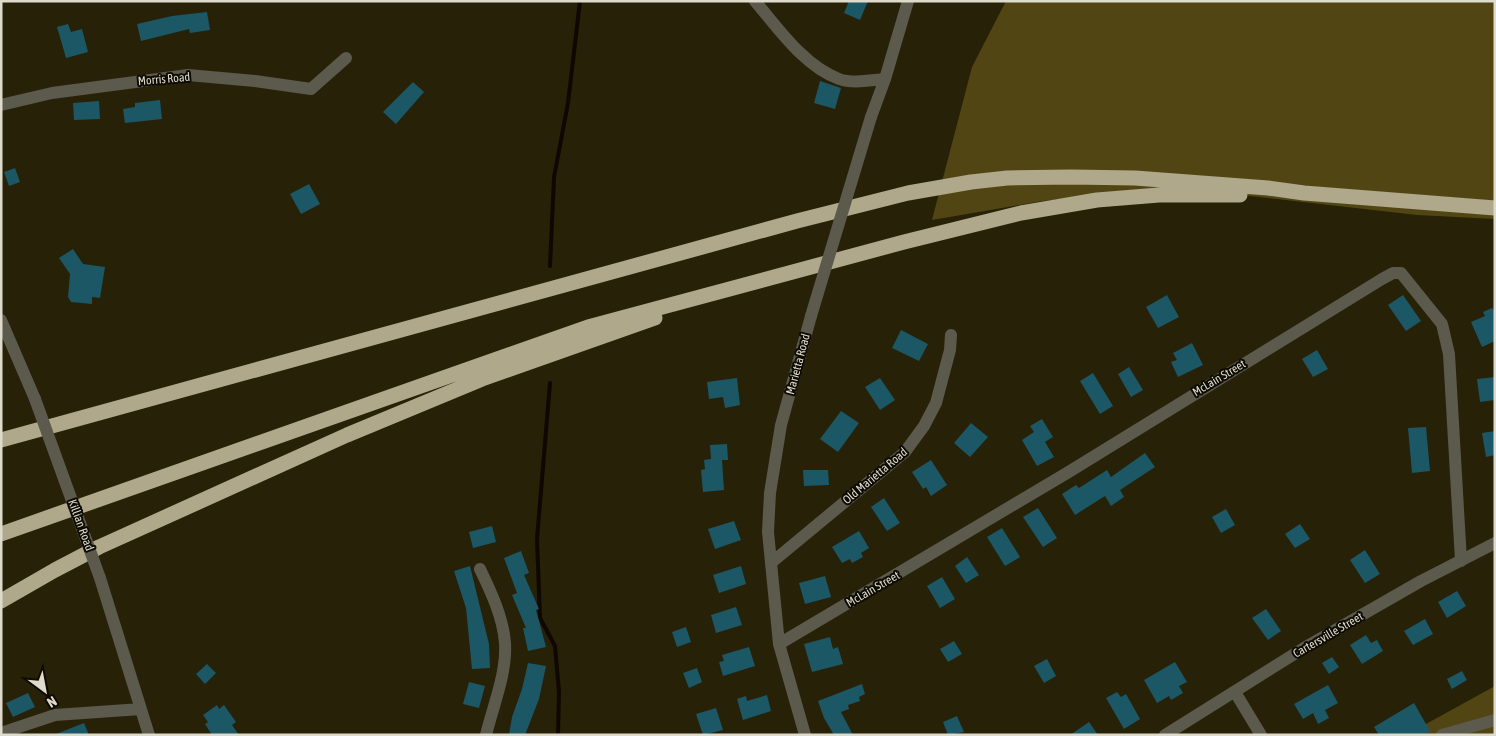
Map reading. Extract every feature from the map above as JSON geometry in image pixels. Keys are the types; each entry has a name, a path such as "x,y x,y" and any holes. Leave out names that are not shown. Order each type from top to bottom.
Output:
{"highway":[{"path":"1,440 38,428 220,380 788,223 908,194 1006,178 1135,178 1495,208"},
{"path":"1,534 588,327 977,223 1065,205 1159,195 1304,193"},
{"path":"1,602 54,570 100,547 434,398 534,360 784,275"},
{"path":"1,431 38,428"}],"street":[{"path":"755,1 791,43 817,66 840,79 885,79"},
{"name":"Marietta Road","path":"805,735 779,644 768,532 773,467 810,316 908,1"},
{"name":"Morris Road","path":"1,105 52,93 188,75 255,81 312,89 346,58"},
{"name":"McLain Street","path":"779,644 1067,473 1382,279 1398,273 1401,273 1444,331 1449,354 1461,561"},
{"name":"Killian Road","path":"1,320 35,399 100,578 150,735"},
{"name":"Old Marietta Road","path":"771,564 905,452 924,426 936,403 950,350 951,335"},
{"name":"Cartersville Street","path":"1165,735 1304,648 1495,542"},
{"path":"480,569 502,626 505,645 503,668 486,735"},
{"path":"1235,692 1261,735"},
{"path":"1,734 55,715 141,709"},
{"path":"1442,735 1495,720"}],"shaded area":[{"path":"1006,1 1495,1 1495,219 1417,215 1171,187 1043,201 932,220 972,67"},
{"path":"1495,686 1495,735 1406,735"}],"building":[{"path":"849,1 868,1 860,20 844,13"},
{"path":"207,12 210,30 190,33 189,29 141,41 137,24 172,16"},
{"path":"68,24 71,32 82,29 88,52 66,58 57,27"},
{"path":"820,81 841,88 835,109 814,103"},
{"path":"413,82 424,92 396,124 383,112"},
{"path":"160,100 162,119 125,123 123,109 135,107 135,103"},
{"path":"99,101 100,119 74,120 73,103"},
{"path":"15,168 20,182 9,186 4,172"},
{"path":"309,184 320,204 301,214 290,194"},
{"path":"73,249 83,264 105,267 100,298 92,297 92,304 71,302 68,297 70,274 59,258"},
{"path":"1167,295 1179,317 1158,328 1146,307"},
{"path":"1403,295 1421,321 1406,331 1388,305"},
{"path":"1492,308 1495,311 1495,341 1482,347 1471,322 1485,316 1483,312"},
{"path":"901,330 928,344 919,361 892,348"},
{"path":"1192,343 1203,365 1178,377 1171,362 1177,360 1173,353"},
{"path":"1317,350 1328,369 1313,377 1302,359"},
{"path":"1129,367 1143,390 1131,397 1118,374"},
{"path":"1093,373 1113,406 1100,414 1080,381"},
{"path":"1495,377 1495,400 1480,402 1477,379"},
{"path":"737,378 740,405 725,408 723,397 709,399 707,382"},
{"path":"880,378 895,400 880,410 865,387"},
{"path":"841,411 859,423 838,452 820,439"},
{"path":"1042,419 1053,437 1045,442 1054,457 1037,466 1022,440 1034,432 1030,426"},
{"path":"971,423 988,437 970,457 954,443"},
{"path":"1426,427 1430,471 1412,473 1408,428"},
{"path":"1495,431 1495,455 1486,457 1482,433"},
{"path":"727,444 728,460 722,460 724,490 703,492 701,470 705,469 704,460 711,459 710,445"},
{"path":"1145,453 1155,467 1120,490 1124,497 1111,506 1105,496 1075,515 1062,494 1076,485 1079,488 1107,470 1111,477"},
{"path":"931,460 947,485 931,496 926,487 923,489 912,472"},
{"path":"803,470 828,470 829,485 804,486"},
{"path":"884,498 900,523 887,531 871,507"},
{"path":"1038,508 1057,538 1043,547 1023,517"},
{"path":"1226,509 1235,525 1221,533 1212,517"},
{"path":"734,521 741,540 715,549 708,529"},
{"path":"1300,524 1310,539 1295,548 1285,534"},
{"path":"492,526 496,542 473,548 469,532"},
{"path":"1002,528 1020,557 1005,566 987,537"},
{"path":"859,531 869,548 861,553 863,557 852,563 850,559 842,563 832,547"},
{"path":"1365,550 1380,574 1365,583 1350,560"},
{"path":"521,551 529,573 524,575 539,609 536,610 546,647 528,651 523,628 526,628 512,595 517,593 504,558"},
{"path":"967,557 979,575 966,583 955,566"},
{"path":"470,566 489,644 490,668 472,669 466,608 454,571"},
{"path":"741,566 746,584 719,593 713,575"},
{"path":"825,576 831,597 805,604 799,583"},
{"path":"942,577 955,599 940,608 927,586"},
{"path":"1457,591 1466,606 1447,618 1438,602"},
{"path":"736,607 742,625 716,633 711,615"},
{"path":"1266,609 1281,631 1268,640 1252,618"},
{"path":"1425,619 1433,634 1413,645 1404,631"},
{"path":"686,627 691,642 677,647 672,632"},
{"path":"1366,635 1371,643 1377,640 1383,651 1362,664 1350,645"},
{"path":"830,637 833,649 838,647 843,664 812,672 804,644"},
{"path":"954,641 962,654 948,662 940,649"},
{"path":"749,647 755,666 723,676 719,662 724,661 722,655"},
{"path":"1332,657 1339,667 1329,674 1322,663"},
{"path":"1047,659 1056,676 1044,683 1034,666"},
{"path":"1175,662 1187,682 1179,686 1183,693 1171,700 1169,696 1157,703 1144,680"},
{"path":"528,663 546,666 539,699 525,735 509,735 512,717 522,689"},
{"path":"207,664 216,673 205,684 196,674"},
{"path":"697,668 702,682 689,688 683,673"},
{"path":"1462,671 1467,680 1452,689 1447,679"},
{"path":"469,682 485,686 479,708 463,704"},
{"path":"862,684 865,694 859,697 860,701 848,705 849,709 841,712 853,735 834,735 824,718 818,701"},
{"path":"1328,685 1338,703 1325,710 1329,718 1318,724 1313,713 1303,719 1294,704"},
{"path":"1117,692 1121,697 1126,694 1140,719 1124,729 1106,698"},
{"path":"28,693 35,707 13,717 6,703"},
{"path":"767,695 771,711 743,720 737,699 746,696 747,701"},
{"path":"1414,703 1430,731 1424,735 1379,735 1374,727"},
{"path":"217,705 219,709 224,705 236,722 232,725 239,735 212,735 205,724 208,722 203,715"},
{"path":"716,708 723,730 703,735 696,714"},
{"path":"957,716 964,732 948,735 943,722"},
{"path":"1089,722 1098,735 1070,735"},
{"path":"84,723 89,735 56,734"}],"waterway":[{"path":"550,266 554,177 568,103 580,1"},
{"path":"550,383 537,539 540,618 555,646 559,692 558,735"}]}
